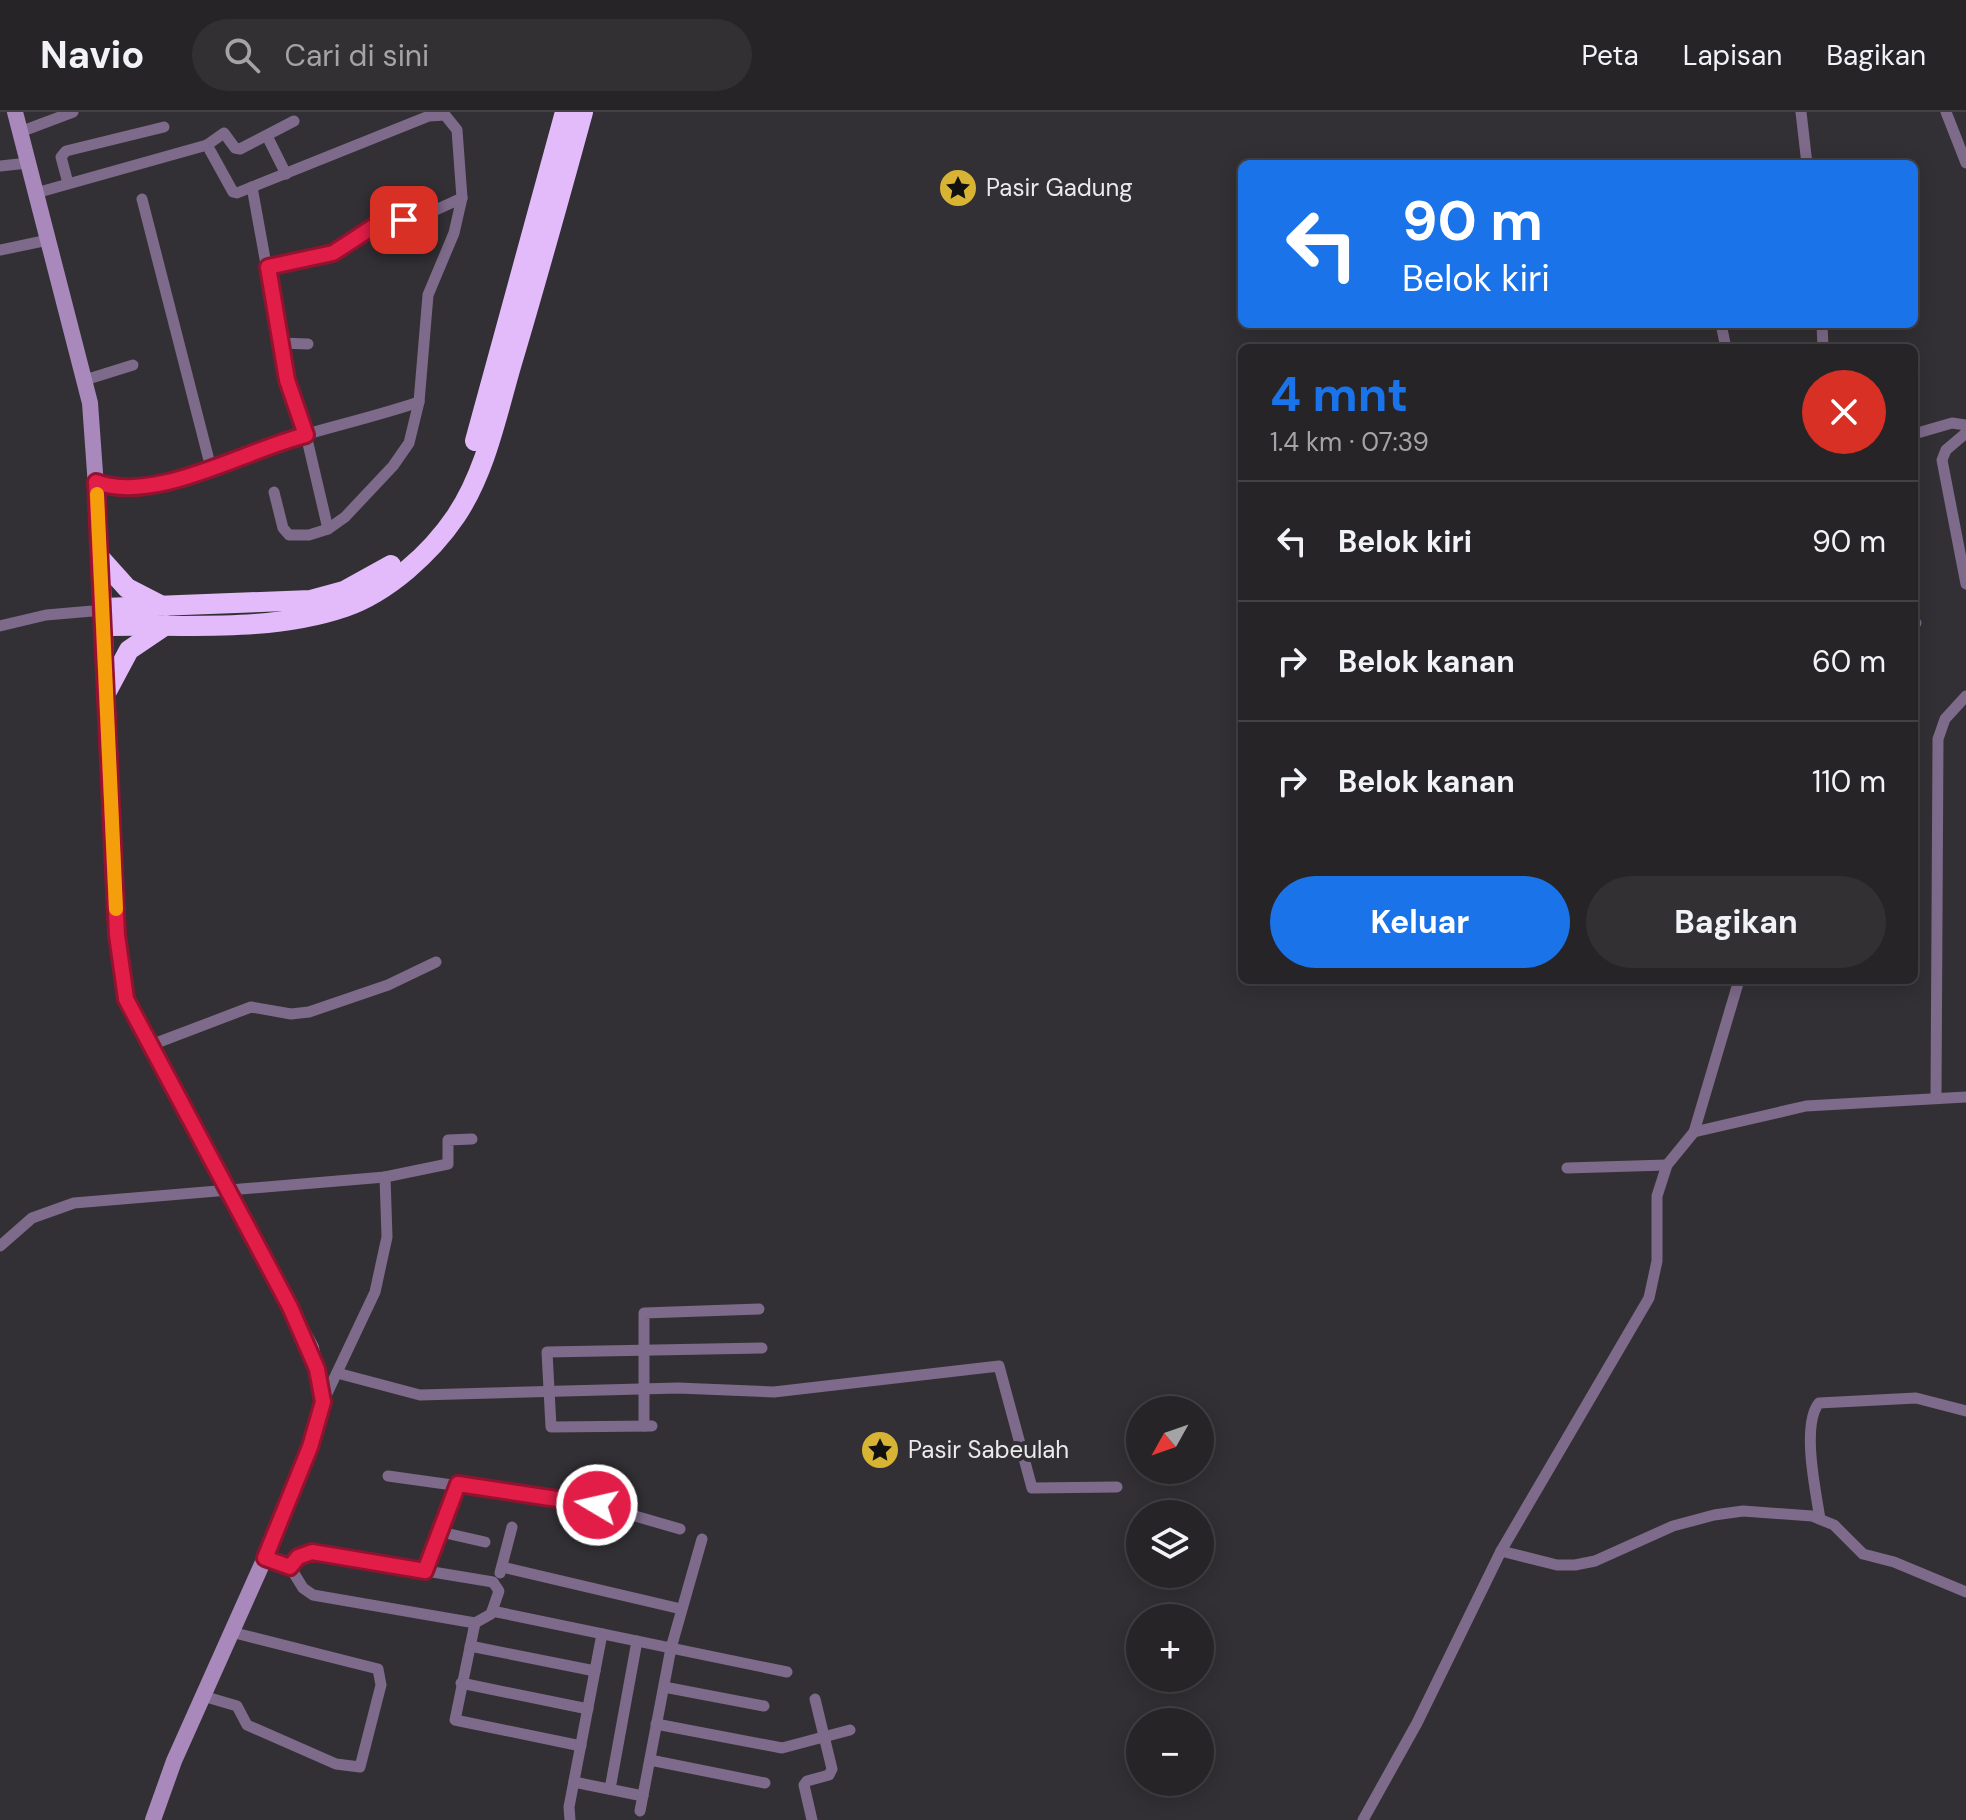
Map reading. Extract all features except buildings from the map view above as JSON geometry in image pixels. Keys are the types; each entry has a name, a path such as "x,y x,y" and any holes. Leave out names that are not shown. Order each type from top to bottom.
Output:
{"highway":[{"path":"106,693 129,650 164,616 278,603 344,591 376,576 426,534 459,483 473,450 565,112"},
{"path":"104,615 281,622 348,606 380,589 409,567 449,525 471,490 486,454 583,112"},
{"path":"101,559 127,588 164,616"}],"street":[{"path":"15,112 90,403 104,615 117,935 126,999 311,1348 323,1402"},
{"path":"20,132 73,112"},
{"path":"1801,112 1807,160"},
{"path":"1946,112 1966,163"},
{"path":"207,145 233,192 429,116 445,115 457,130 462,198 454,233 428,295 419,402 413,432 403,453 357,506 328,529 309,535 287,533 274,492"},
{"path":"36,193 207,145 224,133 237,149 294,121"},
{"path":"68,183 61,157 66,151 164,127"},
{"path":"267,136 286,174"},
{"path":"0,166 28,163"},
{"path":"252,187 287,380 306,435 328,529"},
{"path":"268,267 333,253 379,223 418,218 462,198"},
{"path":"142,199 211,468"},
{"path":"0,250 48,240"},
{"path":"280,343 308,344"},
{"path":"85,380 133,365"},
{"path":"96,482 129,489 211,468 306,435 419,402"},
{"path":"1918,433 1952,423 1966,425"},
{"path":"1966,433 1946,450 1942,460 1966,584"},
{"path":"0,626 46,615 104,615"},
{"path":"1936,1096 1938,739 1945,719 1966,696"},
{"path":"151,1045 251,1007 291,1014 309,1012 388,985 436,962"},
{"path":"1363,1820 1417,1723 1501,1551 1649,1298 1657,1261 1657,1196 1667,1165 1694,1132 1738,984"},
{"path":"1694,1132 1806,1106 1936,1096 1966,1097"},
{"path":"0,1246 32,1218 74,1203 385,1177 448,1164 448,1140 472,1139"},
{"path":"1567,1168 1667,1165"},
{"path":"153,1820 203,1696 265,1558 310,1447 323,1402 375,1292 387,1237 385,1177"},
{"path":"759,1309 644,1313 644,1350 644,1389 648,1426 551,1427 547,1352 644,1350 762,1348"},
{"path":"337,1373 420,1395 644,1389 774,1392 999,1366 1032,1488 1117,1487"},
{"path":"1820,1519 1812,1462 1812,1417 1819,1403 1916,1398 1966,1411"},
{"path":"388,1476 597,1505 680,1529"},
{"path":"425,1571 458,1484"},
{"path":"1501,1551 1557,1565 1575,1565 1595,1561 1673,1526 1743,1511 1820,1519 1842,1532 1863,1554 1894,1562 1966,1592"},
{"path":"512,1527 492,1611 475,1623 455,1720 581,1746"},
{"path":"441,1532 485,1542"},
{"path":"640,1811 671,1648 702,1539"},
{"path":"290,1567 298,1557 312,1552 497,1585"},
{"path":"265,1558 290,1567 303,1588 313,1595 475,1623"},
{"path":"502,1567 681,1609"},
{"path":"492,1611 787,1672"},
{"path":"203,1696 232,1703 247,1725 336,1764 360,1767 381,1685 378,1669 231,1632"},
{"path":"570,1820 569,1807 602,1634"},
{"path":"610,1789 637,1641"},
{"path":"470,1646 595,1671"},
{"path":"461,1683 588,1709"},
{"path":"664,1687 764,1706"},
{"path":"812,1820 803,1788 807,1781 831,1773 815,1699"},
{"path":"656,1724 782,1748 850,1730"},
{"path":"650,1760 765,1783"},
{"path":"574,1782 643,1796"}],"slow traffic":[{"path":"97,494 116,909"}],"place":[{"name":"Pasir Gadung","path":"958,188"},
{"name":"Pasir Sabeulah","path":"880,1450"}],"route":[{"path":"404,220 379,223 333,253 268,267 287,380 306,435 211,468 147,485 117,489 96,482 117,935 126,999 290,1307 311,1348 317,1369 323,1402 293,1493 265,1558 290,1567 298,1557 312,1552 425,1571 458,1484 597,1505"}]}
